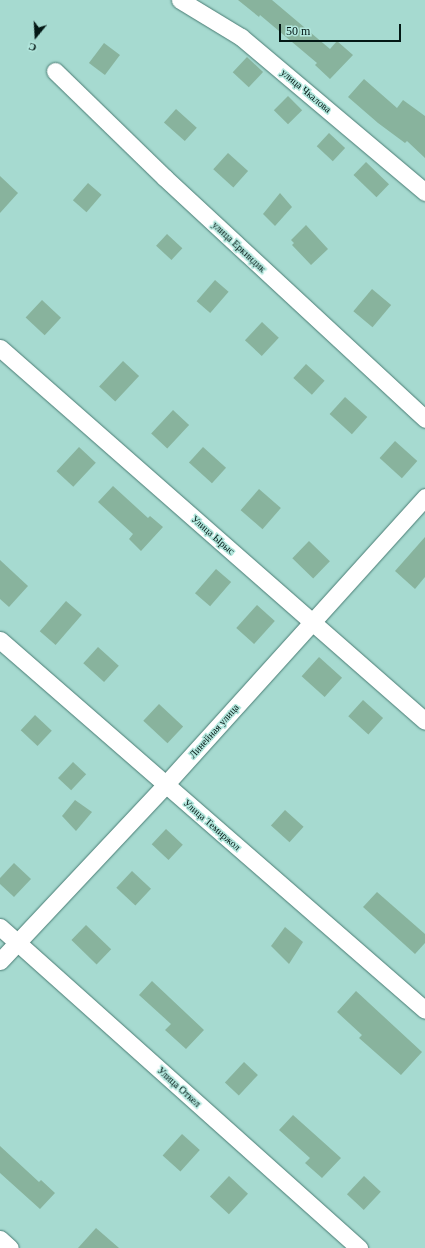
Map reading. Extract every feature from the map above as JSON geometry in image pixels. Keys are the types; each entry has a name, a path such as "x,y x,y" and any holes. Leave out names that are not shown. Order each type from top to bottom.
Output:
{"street":[{"name":"улица Чкалова","path":"180,0 241,36 425,192"},
{"name":"улица Еркиндик","path":"55,72 164,177 425,419"},
{"name":"Улица Ырыс","path":"0,348 425,721"},
{"name":"Линейная улица","path":"0,961 166,785 425,497"},
{"name":"Улица Темиржол","path":"0,640 425,1010"},
{"name":"Улица Откел","path":"0,927 359,1248"},
{"path":"0,1239 10,1248"}],"building":[{"path":"238,0 272,0 330,49 337,41 353,55 330,79 315,65 317,63 260,15 259,17"},
{"path":"104,43 120,55 105,75 89,63"},
{"path":"247,57 263,72 249,87 233,72"},
{"path":"364,79 397,108 403,100 425,116 425,158 407,141 405,143 378,123 348,97"},
{"path":"288,96 302,110 288,124 274,110"},
{"path":"176,109 197,128 185,141 164,122"},
{"path":"329,133 345,148 333,161 317,146"},
{"path":"228,153 248,171 233,187 213,169"},
{"path":"366,162 389,184 377,197 353,175"},
{"path":"0,176 18,193 0,213"},
{"path":"88,183 102,195 86,212 73,200"},
{"path":"280,193 292,207 275,226 263,214"},
{"path":"306,225 328,249 311,265 292,245 294,243 291,240"},
{"path":"167,234 182,248 171,260 156,246"},
{"path":"215,280 229,292 210,313 197,301"},
{"path":"372,289 391,305 373,327 353,311"},
{"path":"42,300 61,318 45,335 26,318"},
{"path":"262,322 279,338 262,356 245,340"},
{"path":"123,361 139,376 115,402 99,387"},
{"path":"306,364 325,381 312,395 293,378"},
{"path":"345,397 367,417 352,434 330,414"},
{"path":"173,410 189,425 167,448 151,433"},
{"path":"395,441 417,461 402,478 380,458"},
{"path":"79,447 96,463 73,487 56,471"},
{"path":"203,447 226,468 212,483 189,463"},
{"path":"113,486 148,518 150,516 163,527 141,551 129,539 133,534 98,502"},
{"path":"259,489 281,508 263,529 241,510"},
{"path":"425,537 425,577 415,589 395,571"},
{"path":"309,541 330,561 313,578 292,558"},
{"path":"0,560 28,586 9,607 0,599"},
{"path":"216,569 231,582 210,606 195,593"},
{"path":"66,601 82,615 56,645 40,631"},
{"path":"257,605 275,621 254,644 236,628"},
{"path":"98,647 119,666 104,682 83,663"},
{"path":"319,657 342,678 325,697 302,676"},
{"path":"363,700 383,718 368,734 348,716"},
{"path":"159,704 183,727 167,743 143,721"},
{"path":"35,715 52,731 37,746 21,730"},
{"path":"73,762 86,774 71,790 58,778"},
{"path":"75,800 92,812 76,831 62,816"},
{"path":"285,810 304,827 290,842 271,826"},
{"path":"166,829 183,845 168,860 152,844"},
{"path":"14,863 31,879 14,897 0,884 0,878"},
{"path":"132,871 151,889 135,906 116,888"},
{"path":"377,892 425,934 425,943 415,954 363,907"},
{"path":"86,925 111,949 97,964 71,940"},
{"path":"285,927 303,942 289,964 271,946"},
{"path":"152,981 204,1030 186,1049 165,1030 171,1024 139,995"},
{"path":"356,991 422,1052 401,1075 359,1038 362,1035 337,1012"},
{"path":"244,1062 258,1075 239,1095 225,1082"},
{"path":"293,1115 341,1158 322,1178 305,1163 310,1158 279,1130"},
{"path":"182,1134 200,1150 180,1172 163,1156"},
{"path":"0,1146 39,1182 41,1180 55,1193 40,1209 0,1173"},
{"path":"229,1176 248,1194 229,1214 210,1196"},
{"path":"364,1176 381,1192 364,1210 347,1194"},
{"path":"96,1228 119,1248 78,1248"}]}
